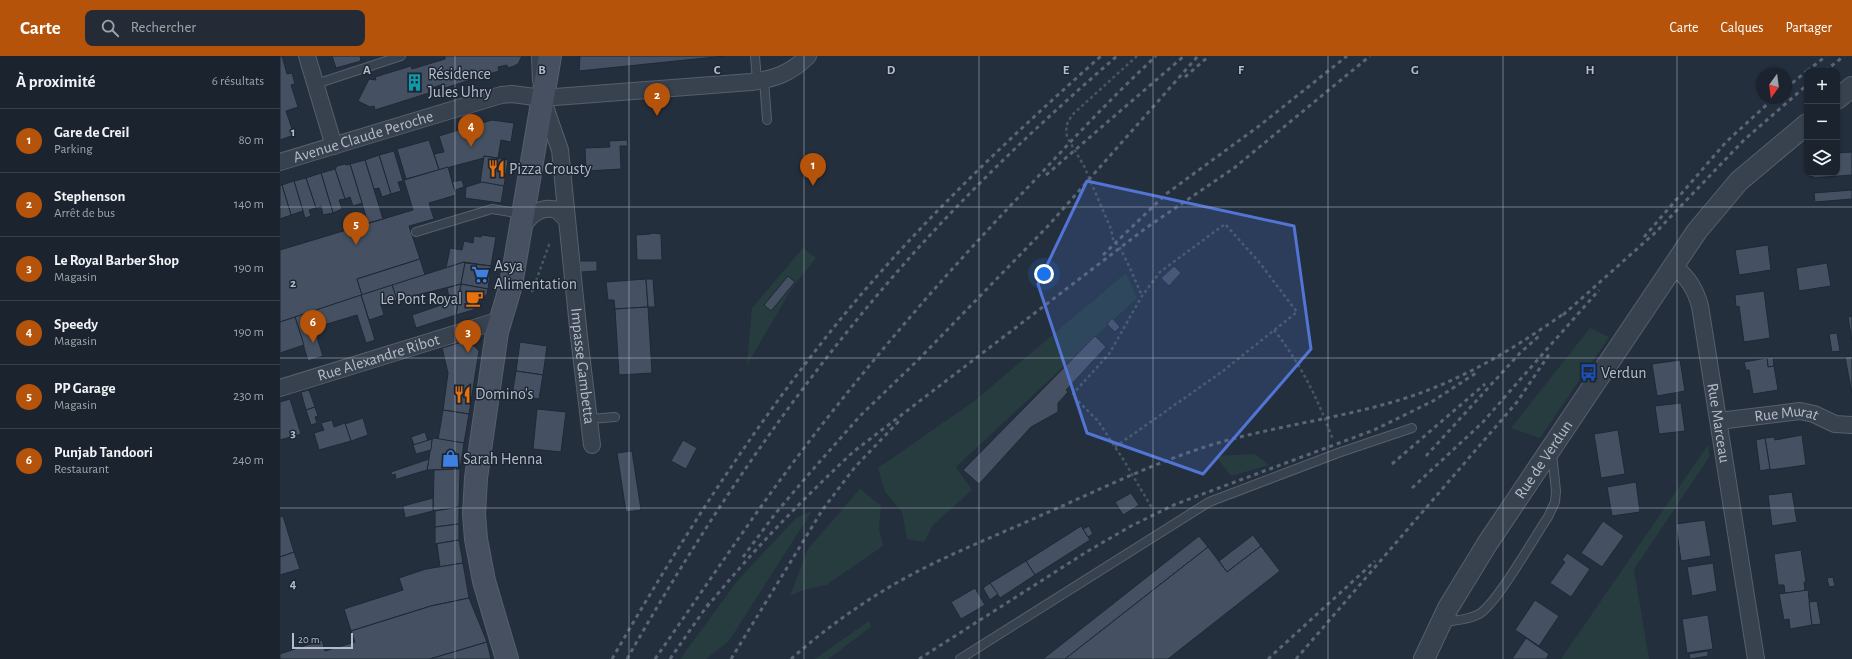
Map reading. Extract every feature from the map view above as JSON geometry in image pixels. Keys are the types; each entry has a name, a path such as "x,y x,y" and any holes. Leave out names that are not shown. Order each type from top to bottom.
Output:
{"main road":[{"path":"507,659 484,581 476,539 474,514 481,438 497,332 511,285 550,56"}],"street":[{"path":"306,56 316,84 334,146"},
{"name":"Avenue Claude Peroche","path":"280,162 491,97 512,94 542,98 563,97 761,81 779,77 790,71 808,56"},
{"path":"1840,97 1852,87"},
{"name":"Impasse Gambetta","path":"542,98 560,150 566,219 592,445"},
{"path":"1674,266 1716,208 1750,171 1804,126"},
{"path":"521,223 544,210 557,210 566,219"},
{"name":"Rue Marceau","path":"1674,266 1688,278 1697,295 1719,422 1756,659"},
{"name":"Rue de Verdun","path":"1424,659 1441,622 1487,544 1674,266"},
{"name":"Rue Alexandre Ribot","path":"280,388 500,320"},
{"name":"Rue Murat","path":"1719,422 1800,411 1814,414 1835,424 1852,425"}],"lane":[{"path":"316,84 391,57 401,56"},
{"path":"536,56 538,81 542,98"},
{"path":"755,56 768,120"},
{"path":"416,232 492,209 521,223"},
{"path":"589,419 615,417"},
{"path":"960,659 1209,502 1338,453 1412,428"},
{"path":"1441,622 1471,619 1481,614 1494,601 1548,517 1555,502 1556,491 1552,448"}],"path":[{"path":"1137,56 1072,116 1067,122 1066,132 1067,137 1090,179 1111,229 1113,239 1120,248 1142,296"},
{"path":"530,296 541,271 546,252 566,219"},
{"path":"1115,447 1223,371 1297,312 1259,262 1225,224 1160,272 1142,296 1109,354 1072,395 1098,421 1152,508"},
{"path":"1274,330 1293,355 1312,387 1338,453"}],"highlighted area":[{"path":"1087,181 1294,226 1311,349 1203,474 1087,433 1038,284"}],"green space":[{"path":"803,248 816,258 792,288 747,365 752,308"},
{"path":"1126,273 1137,298 956,467 972,490 933,525 924,542 907,539 902,512 885,492 878,468 973,402"},
{"path":"1590,328 1609,337 1540,438 1511,428"},
{"path":"1708,445 1710,456 1634,569 1649,659 1561,659"},
{"path":"1255,454 1269,465 1231,476 1216,456"},
{"path":"860,489 881,506 879,528 883,546 826,585 803,590 790,596 808,549"},
{"path":"812,511 729,641 706,659 680,659 738,580 796,518"},
{"path":"869,621 871,627 828,659 815,659"}],"building":[{"path":"280,56 282,56 287,74 292,73 295,84 291,85 298,107 286,111 294,135 280,140"},
{"path":"332,56 360,56 361,61 336,68"},
{"name":"Résidence Jules Uhry","path":"445,56 522,56 518,64 514,66 508,68 507,65 498,67 499,71 445,88 444,84 428,89 429,93 375,110 374,106 370,107 358,101 369,79 376,80 375,77 411,66 412,69 445,59"},
{"path":"580,56 725,56 579,71"},
{"path":"492,120 514,123 511,142 501,140 498,158 484,156 484,158 439,170 434,154 444,152 439,136"},
{"path":"429,140 439,170 406,179 397,149"},
{"path":"627,140 628,146 620,146 621,169 586,171 585,148 610,147 609,141"},
{"path":"394,151 403,181 398,182 401,191 391,194 379,155"},
{"path":"1852,152 1852,175 1840,176 1840,153"},
{"path":"379,155 391,194 382,197 379,188 374,189 365,160"},
{"path":"484,156 508,160 504,186 480,183"},
{"path":"365,160 383,219 368,223 350,164"},
{"path":"350,164 362,203 353,206 350,197 345,199 335,169 337,166"},
{"path":"448,167 456,195 429,203 434,219 409,226 420,259 357,279 362,295 280,322 280,250 413,210 404,180"},
{"path":"335,169 345,199 339,200 342,209 333,213 321,173"},
{"path":"321,173 333,213 323,215 321,206 316,208 306,178"},
{"path":"1813,176 1839,176 1813,178"},
{"path":"306,178 316,208 309,210 311,216 305,218 294,181"},
{"path":"462,180 464,187 455,190 452,182"},
{"path":"294,181 303,211 291,215 282,185"},
{"path":"482,182 504,186 501,203 465,198 466,187"},
{"path":"282,185 291,215 280,219 280,186"},
{"path":"1852,190 1852,199 1815,202 1814,193"},
{"path":"366,216 368,223 354,228 352,221"},
{"path":"653,233 661,234 662,260 637,260 636,235"},
{"path":"482,235 496,237 491,266 464,262 446,268 450,248 462,250 464,241 473,243 474,236 481,237"},
{"path":"1768,245 1771,270 1739,275 1735,250"},
{"path":"420,259 425,275 362,295 357,279"},
{"path":"580,261 597,261 597,271 581,272"},
{"path":"464,262 461,284 397,300 392,285"},
{"path":"465,263 491,266 488,289 461,284"},
{"path":"1827,263 1831,286 1799,291 1796,268"},
{"path":"1174,266 1181,273 1169,286 1161,278"},
{"path":"788,276 795,282 771,311 764,305"},
{"path":"646,279 648,307 615,309 614,300 608,300 606,282"},
{"path":"646,279 653,279 655,307 648,307"},
{"path":"461,284 488,289 487,294 473,310 456,315"},
{"path":"461,284 458,302 450,302 447,288"},
{"path":"392,285 397,300 381,305 384,315 369,320 361,295"},
{"path":"1764,291 1770,338 1744,342 1739,306 1736,307 1735,295"},
{"path":"361,295 375,340 366,343 357,315 314,328 323,356 308,361 295,317"},
{"path":"453,301 458,302 456,315 416,328 412,315"},
{"path":"648,307 652,373 619,375 615,309"},
{"path":"1852,316 1852,341 1848,317"},
{"path":"295,317 304,345 280,353 280,322"},
{"path":"1112,318 1120,327 1115,332 1107,324"},
{"path":"1837,333 1840,351 1832,352 1829,334"},
{"path":"1095,336 1106,347 1066,390 1068,392 1058,403 1058,412 1031,427 979,484 963,470"},
{"path":"468,340 479,351 469,414 443,410 448,373 442,348"},
{"path":"520,342 547,346 543,375 516,371"},
{"path":"1852,356 1852,394 1845,357"},
{"path":"1773,357 1774,366 1768,367 1767,358"},
{"path":"1767,358 1768,367 1774,366 1778,390 1753,394 1749,370 1746,370 1744,362"},
{"path":"1680,360 1685,391 1657,396 1652,364"},
{"path":"516,371 543,375 539,399 512,395"},
{"path":"309,390 315,407 306,410 301,392"},
{"path":"290,399 301,434 280,440 280,402"},
{"path":"1681,403 1685,431 1659,434 1655,406"},
{"path":"315,407 318,416 315,417 317,423 311,425 306,410"},
{"path":"537,409 566,412 561,452 533,449"},
{"path":"443,410 469,414 464,443 438,440"},
{"path":"363,418 368,435 351,441 345,424"},
{"path":"332,420 334,427 345,423 351,441 319,450 314,433 324,430 321,423"},
{"path":"1618,430 1625,474 1601,478 1594,434"},
{"path":"425,432 428,441 414,445 411,437"},
{"path":"1802,435 1806,465 1770,470 1765,438 1774,437 1775,440"},
{"path":"434,438 464,443 460,469 427,470 432,439"},
{"path":"1765,438 1770,469 1760,471 1756,440"},
{"path":"432,439 431,450 416,454 413,445"},
{"path":"683,440 697,448 686,469 671,461"},
{"path":"632,451 641,510 626,512 617,453"},
{"path":"429,459 427,470 394,480 393,479 396,478 395,474 392,475 391,472"},
{"path":"460,469 459,507 433,511 434,470"},
{"path":"1636,482 1640,512 1612,516 1607,487"},
{"path":"1792,492 1797,522 1772,526 1768,495"},
{"path":"1131,493 1139,505 1123,515 1115,502"},
{"path":"433,498 433,511 405,518 403,506"},
{"path":"459,507 459,524 435,527 435,511"},
{"path":"283,516 294,552 280,557 280,517"},
{"path":"1705,520 1711,556 1681,561 1676,524"},
{"path":"1603,521 1624,536 1602,567 1581,553"},
{"path":"459,524 459,540 435,544 435,527"},
{"path":"1081,526 1090,540 1035,575 1026,561"},
{"path":"1089,526 1093,534 1088,537 1083,529"},
{"path":"1253,535 1261,546 1227,572 1219,561"},
{"path":"1199,536 1208,547 1065,659 1043,659"},
{"path":"459,540 463,563 440,567 437,544 435,544"},
{"path":"1261,546 1280,571 1168,659 1065,659 1208,547 1227,572"},
{"path":"1801,550 1806,582 1804,582 1805,591 1785,593 1784,585 1778,585 1774,554"},
{"path":"294,552 300,569 280,575 280,557"},
{"path":"1567,553 1590,569 1571,597 1550,583 1565,562 1562,560"},
{"path":"1026,561 1035,575 1000,598 990,583"},
{"path":"463,563 469,598 431,606 351,631 344,609 403,590 399,578 426,569"},
{"path":"1713,563 1717,591 1692,596 1687,567"},
{"path":"1833,577 1835,586 1829,587 1827,578"},
{"path":"990,583 998,594 990,600 983,588"},
{"path":"975,588 985,605 961,619 951,602"},
{"path":"1808,590 1812,625 1790,629 1789,619 1784,620 1779,594"},
{"path":"469,598 487,642 430,659 280,659 280,654 322,640 325,651 355,642 351,631 431,606"},
{"path":"1535,600 1559,616 1539,646 1515,630"},
{"path":"1817,601 1821,624 1812,625 1809,602"},
{"path":"1708,615 1713,649 1687,653 1682,619"},
{"path":"1526,638 1549,654 1546,659 1512,659"},
{"path":"487,642 491,659 430,659"},
{"path":"1708,651 1708,656 1690,659 1689,654"}],"railway":[{"path":"612,659 664,571 747,443 807,361 839,321 869,285 932,216 998,151 1101,56"},
{"path":"627,659 689,555 755,454 790,405 865,310 954,209 1034,131 1117,56"},
{"path":"655,659 786,472 880,353 929,295 1006,211 1093,118 1156,56"},
{"path":"1046,175 1184,56"},
{"path":"743,557 775,514 860,416 918,360 1047,227 1198,56"},
{"path":"1185,77 1209,56"},
{"path":"1103,255 1166,194 1259,126 1347,56"},
{"path":"707,607 741,566 777,527 853,452 1146,228 1234,168 1370,56"},
{"path":"1811,68 1826,56"},
{"path":"1829,68 1844,56"},
{"path":"1792,83 1804,73"},
{"path":"1563,315 1657,231 1744,140 1804,88"},
{"path":"1644,237 1726,142 1767,104"},
{"path":"1412,488 1482,423 1599,290"},
{"path":"791,659 832,625 876,595 924,568 958,552 1126,477 1189,452 1236,438 1387,404 1433,388 1453,380 1492,360 1530,337 1566,312"},
{"path":"1426,456 1520,353 1539,336"},
{"path":"1296,659 1517,402 1550,353"},
{"path":"919,659 1088,551 1131,526 1176,504 1374,430 1433,401 1476,373"},
{"path":"1392,464 1485,384"},
{"path":"731,659 823,509 855,467 899,421"},
{"path":"1268,659 1375,561"},
{"path":"670,659 709,603"}],"place":[{"name":"Résidence Jules Uhry","path":"415,83"},
{"name":"Stephenson","path":"657,116"},
{"name":"Speedy","path":"471,147"},
{"name":"Pizza Crousty","path":"496,169"},
{"name":"Gare de Creil","path":"813,186"},
{"name":"PP Garage","path":"356,245"},
{"name":"Asya Alimentation","path":"481,275"},
{"name":"Le Pont Royal","path":"475,299"},
{"name":"Punjab Tandoori","path":"313,343"},
{"name":"Le Royal Barber Shop","path":"468,353"},
{"name":"Verdun","path":"1588,373"},
{"name":"Domino's","path":"462,394"},
{"name":"Sarah Henna","path":"450,459"}]}
